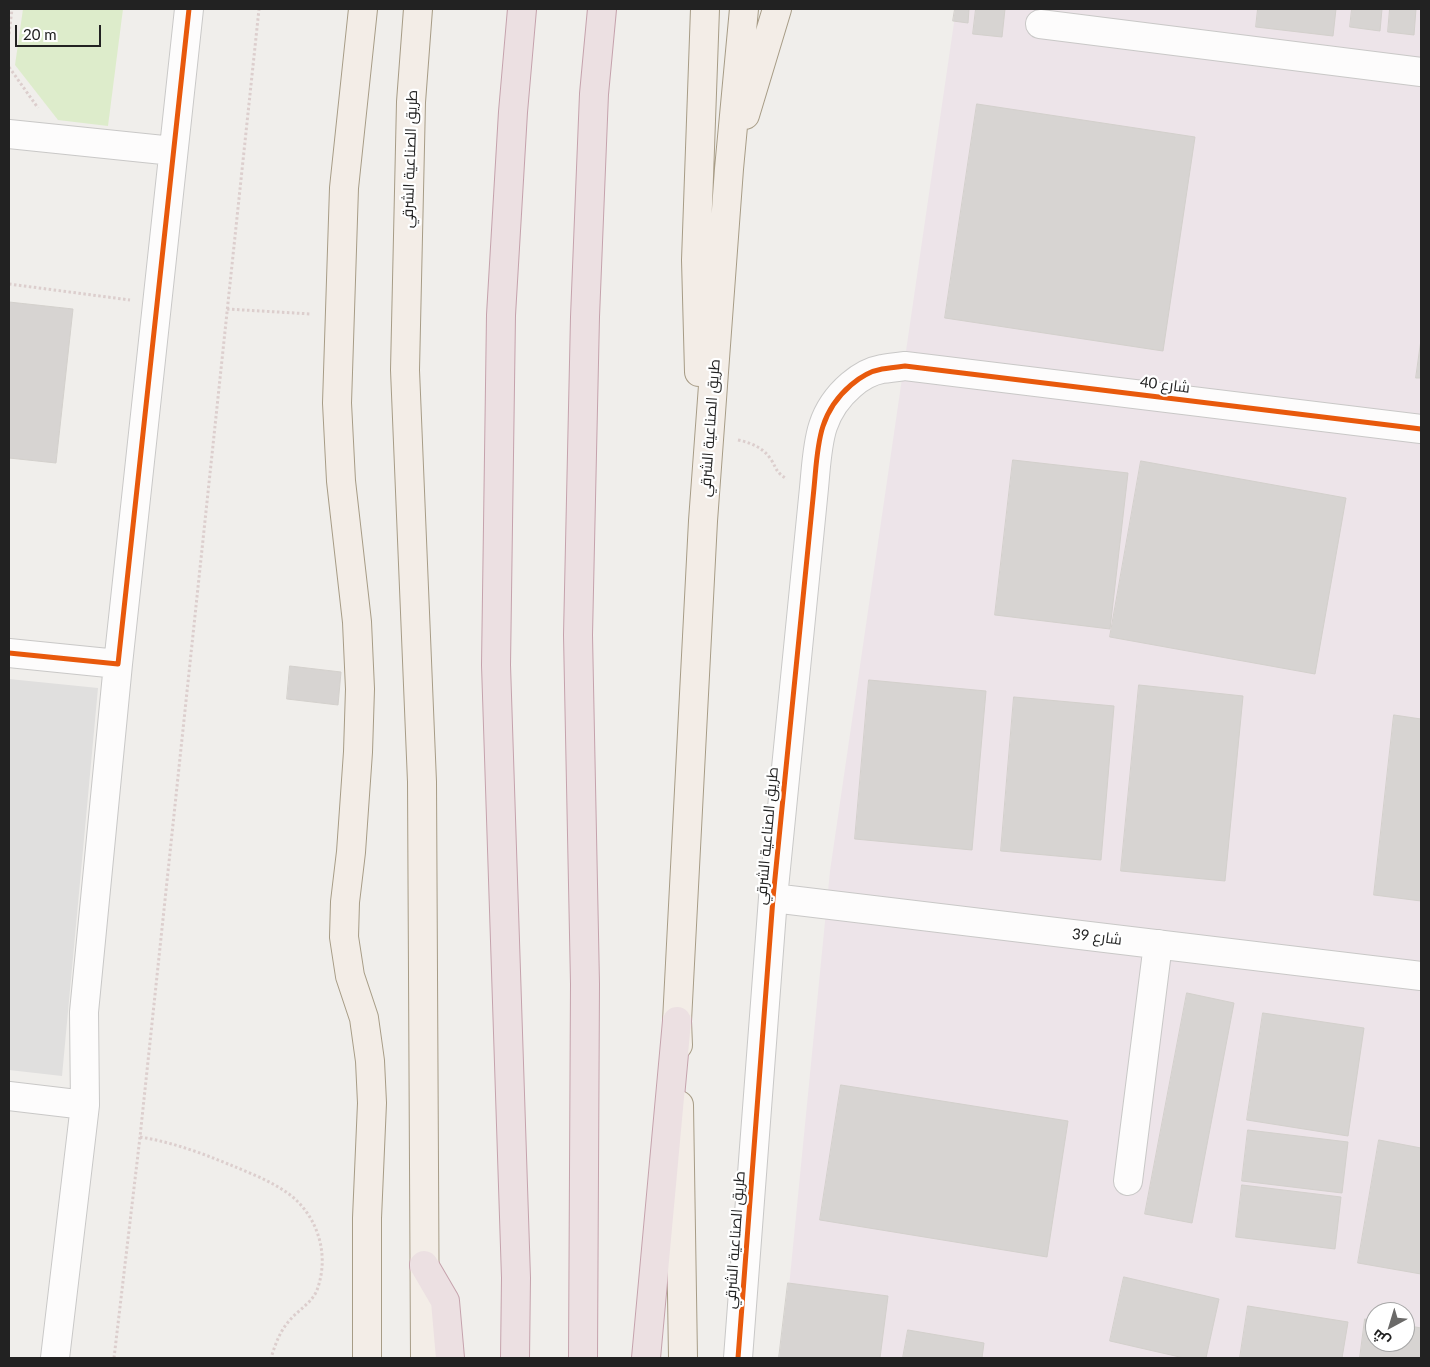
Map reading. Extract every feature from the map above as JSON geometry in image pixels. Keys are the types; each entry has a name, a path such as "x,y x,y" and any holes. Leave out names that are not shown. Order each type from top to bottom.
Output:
{"highway":[{"path":"515,1358 516,1278 496,665 501,315 513,112 522,9"},
{"path":"583,1358 584,984 578,635 585,318 594,94 602,9"},
{"path":"646,1358 677,1021"},
{"path":"424,1265 446,1302 450,1358"}],"main road":[{"path":"363,9 344,188 337,403 341,481 357,622 360,689 358,752 351,852 345,902 344,936 350,976 364,1018 370,1061 372,1103 366,1218 367,1358"},
{"name":"طريق الصناعية الشرقي","path":"418,9 411,102 405,370 422,782 426,1358"},
{"path":"703,521 696,260 705,9"},
{"name":"طريق الصناعية الشرقي","path":"683,1358 677,1021 703,521 729,169 744,9"},
{"path":"729,169 777,9"}],"street":[{"path":"55,1358 85,1105 84,1012 118,664 189,9"},
{"path":"1040,24 1421,72"},
{"path":"9,134 173,151"},
{"name":"شارع 40","path":"905,366 1421,429"},
{"name":"طريق الصناعية الشرقي","path":"738,1358 773,898 819,440 826,416 839,395 858,379 880,369 905,366"},
{"path":"9,653 118,664"},
{"name":"شارع 39","path":"773,898 1421,976"},
{"path":"1128,1181 1158,944"},
{"path":"9,1096 85,1105"}],"path":[{"path":"9,34 12,9"},
{"path":"114,1358 140,1138 259,9"},
{"path":"9,67 60,140"},
{"path":"9,284 157,304"},
{"path":"227,309 339,316"},
{"path":"711,433 759,446 771,459 777,473 788,480 814,488"},
{"path":"140,1138 162,1141 192,1149 271,1183 301,1204 312,1220 322,1247 320,1279 316,1292 310,1301 289,1321 281,1333 271,1358"}],"shaded area":[{"path":"956,9 1421,9 1421,1358 782,1358 830,871"},
{"path":"9,679 98,688 62,1076 9,1070"}],"green space":[{"path":"23,9 123,9 108,126 58,120 15,65"}],"building":[{"path":"955,9 969,9 968,23 953,21"},
{"path":"976,9 1005,9 1002,37 973,34"},
{"path":"1258,9 1336,9 1333,36 1256,27"},
{"path":"1352,9 1382,9 1380,31 1350,27"},
{"path":"1390,9 1416,9 1414,35 1388,32"},
{"path":"977,104 1195,137 1163,351 945,318"},
{"path":"9,302 73,309 56,463 9,458"},
{"path":"1421,340 1421,378 1416,378"},
{"path":"1013,460 1128,473 1110,629 995,615"},
{"path":"1141,461 1346,498 1315,674 1110,637"},
{"path":"290,666 341,672 338,705 287,699"},
{"path":"869,680 986,691 972,850 855,839"},
{"path":"1139,685 1243,696 1225,881 1121,871"},
{"path":"1014,697 1114,706 1101,860 1001,851"},
{"path":"1394,715 1421,719 1421,901 1374,895"},
{"path":"1187,993 1234,1003 1192,1223 1145,1214"},
{"path":"1263,1013 1364,1028 1348,1136 1247,1120"},
{"path":"841,1085 1068,1121 1047,1257 820,1220"},
{"path":"1248,1130 1348,1142 1342,1193 1242,1181"},
{"path":"1379,1140 1421,1148 1421,1274 1358,1263"},
{"path":"1242,1185 1341,1197 1335,1249 1236,1237"},
{"path":"1124,1277 1219,1299 1206,1358 1184,1358 1110,1341"},
{"path":"788,1283 888,1296 880,1358 779,1358"},
{"path":"1248,1306 1348,1322 1342,1358 1240,1358"},
{"path":"1365,1319 1365,1352 1415,1352 1415,1327 1421,1328 1421,1358 1360,1358"},
{"path":"908,1330 984,1343 982,1358 903,1358"}],"cycle path":[{"path":"9,653 118,664 189,9"},
{"path":"738,1358 773,898 818,445 825,420 831,408 840,396 861,377 882,369 905,366 1421,429"}]}
